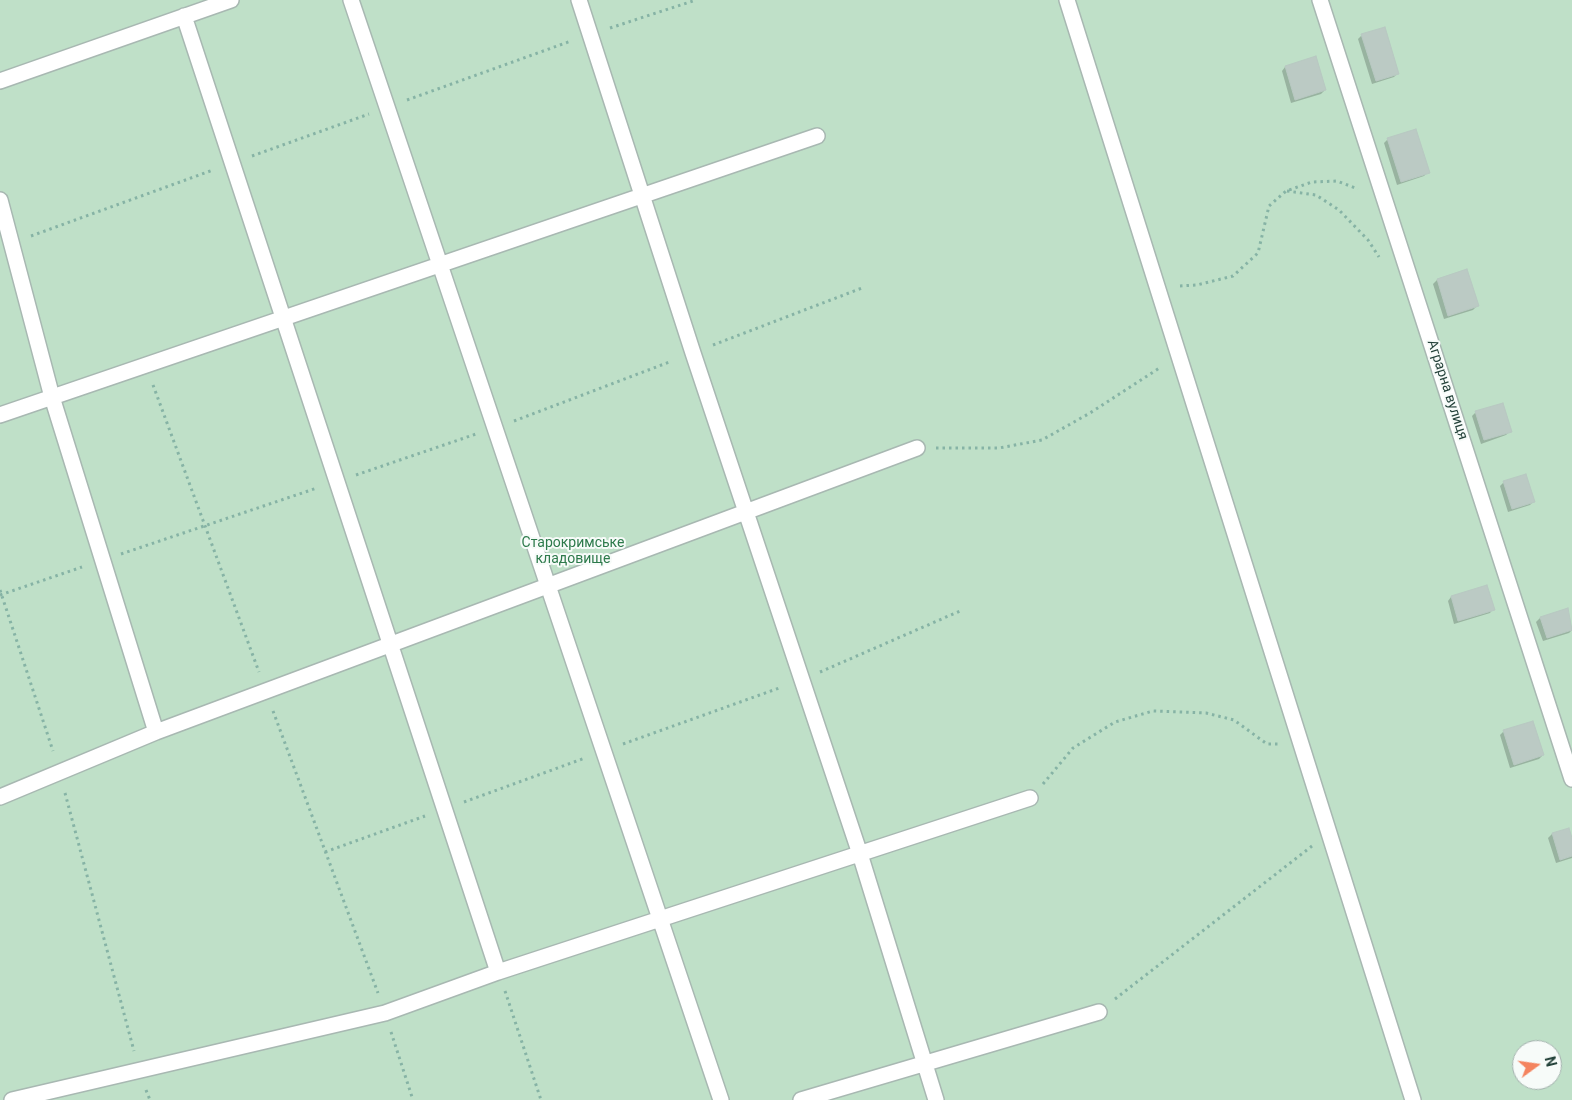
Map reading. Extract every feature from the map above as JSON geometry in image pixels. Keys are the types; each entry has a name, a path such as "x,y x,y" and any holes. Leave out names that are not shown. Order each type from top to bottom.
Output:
{"lane":[{"path":"0,81 231,0"},
{"path":"350,0 721,1100"},
{"path":"579,0 644,195 693,353 860,854 936,1100"},
{"path":"1067,0 1413,1100"},
{"name":"Аграрна вулиця","path":"1320,0 1572,780"},
{"path":"184,16 498,972"},
{"path":"0,416 817,136"},
{"path":"0,200 52,397 156,732"},
{"path":"0,797 156,732 917,448"},
{"path":"12,1100 385,1013 498,972 1030,798"},
{"path":"801,1100 1098,1012"}],"path":[{"path":"11,243 591,34 696,0"},
{"path":"1157,288 1197,286 1233,276 1258,253 1269,206 1286,190 1312,182 1337,181 1385,198"},
{"path":"1286,190 1316,195 1339,210 1368,240 1383,264"},
{"path":"139,1070 60,772 0,593 495,428 862,288"},
{"path":"917,448 999,448 1042,440 1090,414 1178,355"},
{"path":"325,852 802,679 960,611"},
{"path":"1030,798 1073,748 1115,722 1153,711 1206,713 1234,720 1266,744 1300,743"},
{"path":"1098,1012 1305,850 1330,838"},
{"path":"498,972 541,1100"},
{"path":"385,1013 413,1100"}],"green space":[{"name":"Старокримське кладовище","path":"0,0 1572,0 1572,1100 0,1100"}],"building":[{"path":"1385,27 1399,74 1376,81 1361,34"},
{"path":"1316,56 1326,90 1295,100 1285,66"},
{"path":"1416,129 1430,173 1401,182 1387,138"},
{"path":"1467,269 1479,306 1448,316 1437,279"},
{"path":"1503,403 1512,432 1484,440 1475,411"},
{"path":"1526,474 1535,502 1512,509 1503,481"},
{"path":"1487,585 1495,610 1458,621 1451,596"},
{"path":"1568,608 1572,630 1547,638 1540,617"},
{"path":"1533,721 1544,755 1514,765 1503,730"},
{"path":"1569,828 1572,838 1572,856 1560,860 1552,833"}]}
